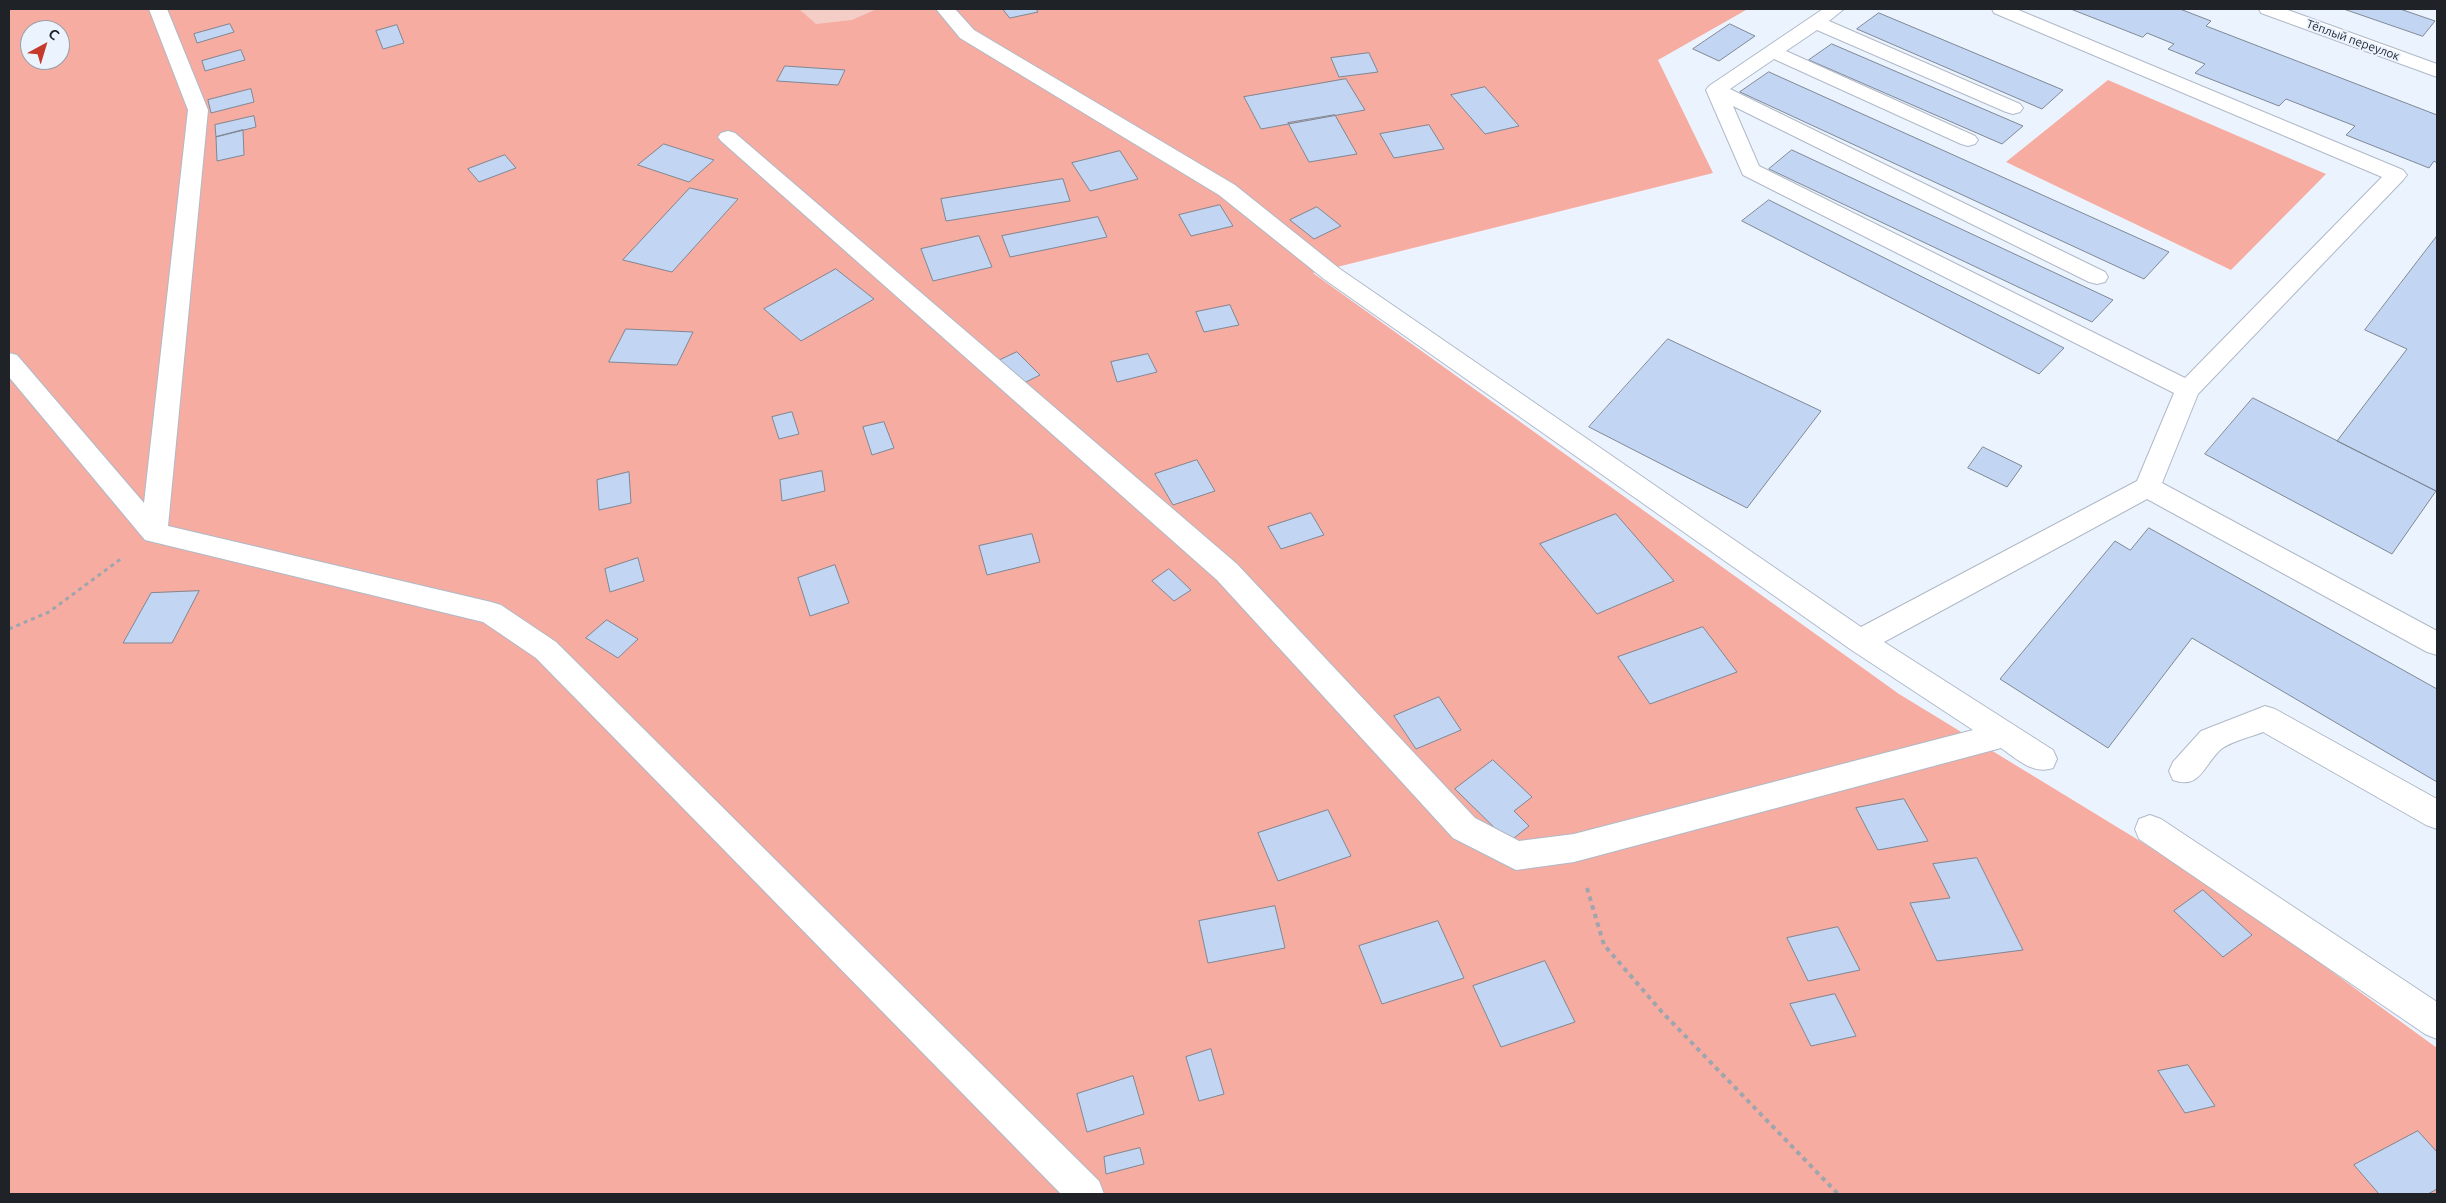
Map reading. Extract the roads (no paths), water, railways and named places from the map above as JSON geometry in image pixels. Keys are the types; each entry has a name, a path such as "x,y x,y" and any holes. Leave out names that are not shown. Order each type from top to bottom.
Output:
{"street":[{"path":"154,533 198,110 158,9"},
{"path":"945,9 967,34 1227,190 1332,274 1860,641 2002,735 2042,759"},
{"path":"1716,90 1835,9"},
{"path":"1860,641 2147,487 2188,390 2396,175 2001,9"},
{"name":"Тёплый переулок","path":"2268,9 2437,71"},
{"path":"1815,22 2013,108"},
{"path":"1773,52 1968,140"},
{"path":"1716,90 1750,170 2188,390"},
{"path":"1716,90 2097,277"},
{"path":"728,137 1227,572 1464,828 1516,856 1574,848 2002,735"},
{"path":"9,361 154,533 492,613 546,650 1086,1194"},
{"path":"2147,487 2437,644"},
{"path":"2184,770 2211,740 2265,718 2437,815"},
{"path":"2150,829 2437,1022"}]}
